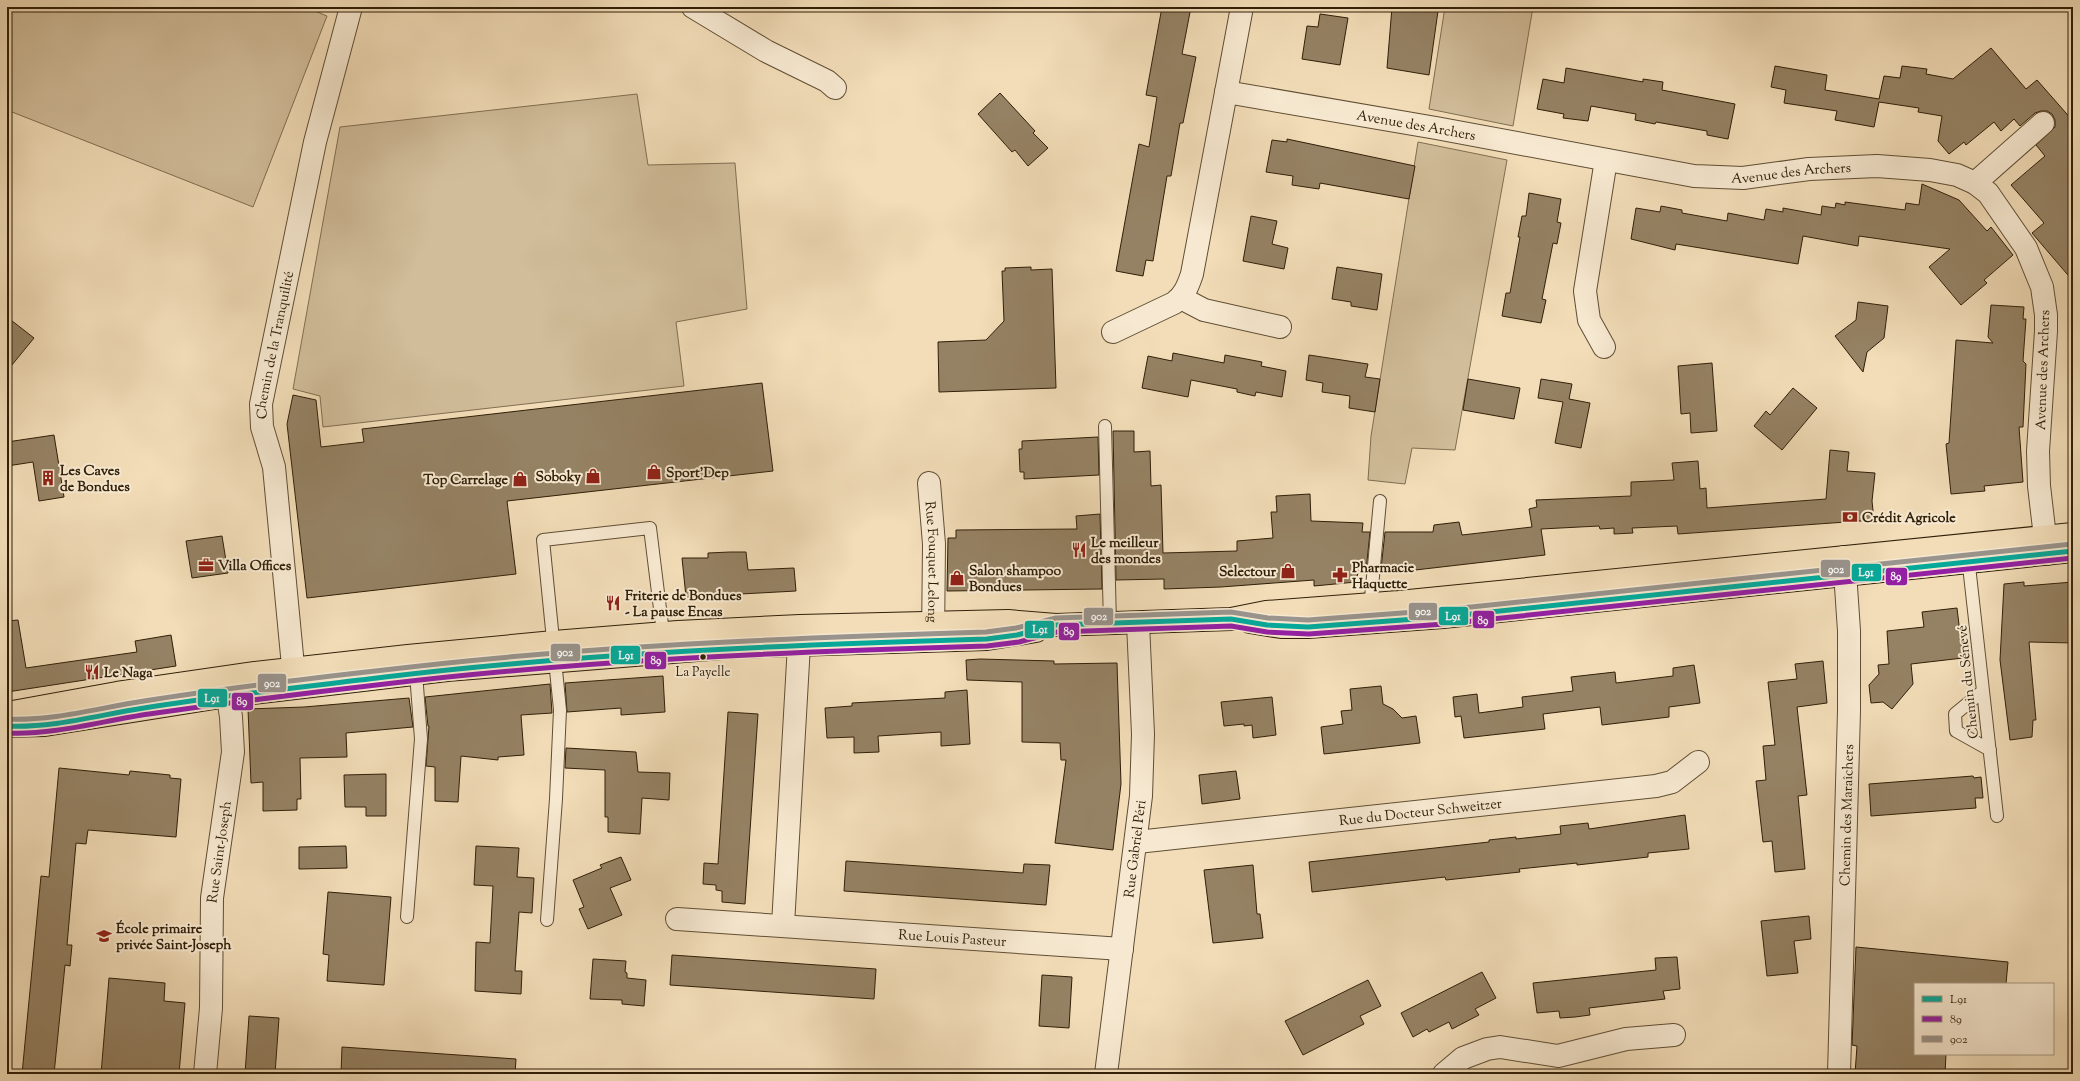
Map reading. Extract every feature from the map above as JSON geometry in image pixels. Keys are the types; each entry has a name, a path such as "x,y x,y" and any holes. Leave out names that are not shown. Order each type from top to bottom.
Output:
{"main road":[{"path":"7,713 117,693 226,687 555,651 799,635 933,631 1008,621 1056,625 1110,624 1231,619 1266,612 1369,614 2046,545 2073,534"},
{"path":"2046,545 2073,551"},
{"path":"294,679 416,673 663,633 799,635"},
{"path":"7,726 45,725 226,687"}],"street":[{"name":"Chemin de la Tranquilité","path":"294,679 274,467 262,427 261,404 315,142 351,7"},
{"path":"693,7 766,51 827,81 835,88"},
{"path":"1113,332 1174,304 1180,298 1192,274 1242,7"},
{"name":"Avenue des Archers","path":"1226,92 1436,128 1694,176 1730,178 1828,168 1899,167 1945,173 1975,183 1994,200 2016,232 2026,248 2042,288 2046,315 2046,331 2038,457 2046,545"},
{"path":"1975,183 2043,123"},
{"path":"1604,347 1589,320 1585,291 1606,160"},
{"path":"1180,298 1204,310 1280,327"},
{"name":"Rue Fouquet Lelong","path":"929,483 934,544 933,631"},
{"name":"Chemin des Maraîchers","path":"1839,1074 1849,711 1849,630 1845,565"},
{"name":"Rue Gabriel Péri","path":"1106,1074 1141,796 1142,734 1138,623"},
{"path":"783,925 799,635"},
{"name":"Rue Saint-Joseph","path":"205,1074 211,1008 212,898 232,752 232,735 226,687"},
{"name":"Rue du Docteur Schweitzer","path":"1136,842 1656,786 1672,782 1698,762"},
{"name":"Rue Louis Pasteur","path":"677,918 1122,949"},
{"path":"1444,1074 1463,1058 1487,1049 1500,1047 1558,1056 1626,1039 1674,1035"}],"lane":[{"path":"1105,426 1110,624"},
{"path":"1369,614 1380,501"},
{"path":"547,920 560,728 555,651 543,540 650,528 663,633"},
{"name":"Chemin du Sénevé","path":"1968,553 1997,816"},
{"path":"407,917 421,739 416,673"},
{"path":"1983,691 1955,714 1956,731 1990,750"}],"shaded area":[{"path":"7,7 305,7 327,16 253,207 7,110"},
{"path":"1445,7 1533,7 1513,126 1429,109"},
{"path":"637,94 648,165 735,163 747,309 676,322 684,386 323,427 320,396 293,389 340,127"},
{"path":"1418,142 1507,160 1455,450 1412,448 1405,484 1368,480 1371,436"}],"building":[{"path":"1162,7 1191,7 1182,54 1196,57 1183,123 1180,123 1171,176 1167,176 1153,261 1146,260 1143,276 1116,271 1139,144 1149,147 1157,97 1146,95"},
{"path":"1392,7 1416,7 1438,11 1429,75 1387,68"},
{"path":"1320,14 1348,18 1340,65 1302,59 1307,26 1318,27"},
{"path":"1991,48 2026,89 2037,80 2073,121 2073,281 2032,233 2044,223 2011,185 2045,156 2036,145 2055,127 2055,120 2052,114 2047,111 2035,113 2020,126 2014,119 2001,131 1994,122 1966,145 1964,142 1949,154 1938,141 1942,116 1918,112 1919,108 1879,102 1874,127 1835,120 1837,111 1784,103 1786,90 1771,87 1775,66 1827,75 1825,90 1879,99 1884,76 1900,78 1902,66 1927,69 1926,74 1953,79"},
{"path":"1566,68 1643,82 1643,79 1663,82 1662,90 1735,104 1728,139 1707,135 1707,131 1635,120 1636,114 1591,106 1588,121 1563,118 1564,114 1537,109 1543,79 1564,83"},
{"path":"1000,93 1035,131 1033,133 1048,148 1028,166 1015,150 1012,152 978,114"},
{"path":"1287,139 1415,166 1409,199 1320,183 1319,189 1292,185 1293,176 1266,172 1272,140 1287,142"},
{"path":"1922,184 1959,200 1987,231 1991,227 2013,255 1984,280 1987,283 1961,305 1929,267 1950,249 1859,236 1858,246 1803,236 1798,264 1676,244 1675,250 1631,239 1636,208 1660,212 1661,206 1682,210 1682,213 1727,221 1728,213 1764,220 1766,209 1783,212 1783,208 1821,215 1822,206 1835,208 1836,203 1845,205 1845,202 1905,210 1906,203 1919,205"},
{"path":"1529,193 1561,199 1557,222 1561,223 1557,244 1553,243 1542,299 1546,300 1541,323 1502,316 1506,293 1510,293 1520,237 1518,237 1522,216 1526,216"},
{"path":"1251,216 1277,221 1272,244 1288,248 1284,269 1243,261"},
{"path":"1031,267 1031,270 1052,269 1056,388 939,392 938,342 986,340 1004,321 1002,271 1005,271 1005,268"},
{"path":"1337,267 1382,274 1377,310 1351,306 1351,302 1332,299"},
{"path":"1858,302 1888,306 1884,338 1867,352 1863,372 1835,336 1856,320"},
{"path":"1991,305 2024,307 2023,319 2026,319 2023,361 2026,364 2023,427 2019,427 2023,482 1984,486 1985,491 1951,494 1946,444 1949,443 1956,340 1993,343 1988,337"},
{"path":"7,317 34,338 7,371"},
{"path":"1173,353 1224,363 1225,355 1262,362 1261,366 1286,371 1282,397 1256,392 1255,396 1237,392 1237,389 1191,380 1188,397 1142,388 1148,356 1172,361"},
{"path":"1309,355 1368,364 1365,377 1380,379 1375,412 1349,408 1350,396 1322,392 1323,383 1306,380"},
{"path":"1712,363 1717,431 1691,433 1690,413 1681,414 1678,366"},
{"path":"1468,379 1520,388 1514,419 1463,410"},
{"path":"1541,379 1572,384 1569,399 1590,403 1581,448 1555,443 1563,402 1538,398"},
{"path":"762,383 773,471 507,501 516,574 307,598 287,424 293,395 316,400 321,447 364,442 362,429"},
{"path":"1793,388 1817,408 1782,450 1754,426 1766,411 1770,415"},
{"path":"1113,431 1134,431 1134,452 1150,451 1151,486 1161,485 1163,553 1237,551 1237,541 1273,538 1271,512 1277,512 1276,496 1310,494 1311,521 1363,523 1362,532 1370,532 1366,571 1358,572 1356,582 1314,586 1314,580 1221,587 1164,589 1164,579 1116,580"},
{"name":"Les Caves de Bondues","path":"54,435 64,497 39,501 33,462 7,466 7,442"},
{"path":"1098,437 1099,475 1024,479 1024,472 1020,472 1019,449 1022,449 1022,441"},
{"path":"1830,450 1849,452 1847,471 1875,473 1872,501 1874,520 1678,534 1677,526 1632,528 1633,533 1614,534 1614,528 1600,529 1599,526 1541,529 1545,555 1398,572 1398,566 1381,569 1385,532 1433,532 1434,525 1459,522 1462,535 1532,527 1529,509 1537,507 1536,500 1631,496 1631,482 1674,480 1672,463 1698,461 1700,489 1706,488 1707,508 1826,499"},
{"path":"1100,514 1102,589 947,591 948,538 956,538 956,530 1077,529 1076,516"},
{"path":"222,536 228,573 192,578 186,541"},
{"path":"746,552 748,570 794,568 796,591 686,597 682,558 708,558 708,553"},
{"path":"2024,582 2024,586 2073,582 2073,643 2029,642 2036,720 2033,720 2032,737 2010,740 2000,660 2004,584"},
{"path":"1957,608 1963,658 1911,664 1913,684 1892,709 1883,702 1871,703 1869,685 1879,674 1878,665 1889,664 1887,631 1924,627 1922,612"},
{"path":"18,620 26,668 137,652 135,641 171,635 176,666 7,692 7,621"},
{"path":"966,660 1054,661 1054,664 1117,663 1121,784 1113,850 1055,843 1066,760 1061,760 1060,743 1022,742 1022,682 967,680"},
{"path":"1823,661 1827,703 1797,707 1807,795 1798,796 1805,869 1775,872 1772,841 1763,842 1756,781 1766,780 1763,746 1775,745 1768,682 1797,679 1795,664"},
{"path":"1694,665 1700,703 1669,707 1669,717 1602,725 1600,707 1543,714 1545,729 1464,738 1461,716 1455,717 1453,697 1477,694 1479,713 1523,707 1522,697 1573,691 1571,677 1615,672 1616,683 1673,676 1673,668"},
{"path":"663,676 665,712 621,715 621,708 567,712 565,683"},
{"path":"550,684 552,713 521,715 524,755 498,757 498,760 461,756 458,802 435,801 435,767 426,766 429,726 425,697"},
{"path":"1381,686 1383,704 1393,709 1402,718 1416,716 1420,743 1324,754 1321,727 1343,724 1341,711 1352,710 1350,689"},
{"path":"967,690 970,744 941,746 941,732 878,736 879,752 854,753 854,737 827,738 825,708 852,706 852,703 945,698 945,692"},
{"path":"1272,697 1276,735 1253,738 1252,725 1244,726 1244,724 1224,726 1221,702"},
{"path":"409,698 413,727 346,733 347,757 300,758 301,799 297,799 297,810 263,811 263,782 251,783 248,709 304,707"},
{"path":"728,712 758,714 745,904 722,902 722,891 716,890 716,885 703,884 704,863 718,864"},
{"path":"566,748 636,752 638,772 670,773 669,800 642,798 640,834 608,832 608,817 605,817 605,770 565,768"},
{"path":"59,768 129,775 130,771 170,775 170,778 181,779 176,837 88,830 86,844 76,843 67,945 72,945 70,966 65,965 54,1074 22,1074 41,876 49,877"},
{"path":"1236,771 1240,799 1202,804 1199,775"},
{"path":"386,774 386,816 366,816 366,807 345,807 344,775"},
{"path":"1973,776 1974,778 1981,777 1983,798 1975,798 1976,808 1871,816 1869,784"},
{"path":"1685,815 1689,849 1648,853 1648,857 1577,865 1577,863 1519,869 1520,872 1446,880 1445,877 1312,892 1309,862 1489,842 1489,840 1516,837 1516,839 1561,834 1560,826 1588,823 1589,829"},
{"path":"346,846 347,868 299,869 299,847"},
{"path":"476,846 519,848 517,877 534,878 532,913 519,912 515,971 522,971 521,994 475,991 476,942 490,943 493,886 474,885"},
{"path":"621,857 631,880 610,888 622,915 588,929 579,909 584,907 573,880 602,868 600,865"},
{"path":"846,861 1023,873 1024,864 1050,865 1046,905 844,891"},
{"path":"1253,865 1257,914 1260,914 1263,938 1213,943 1204,870"},
{"path":"328,892 391,897 384,985 327,981 329,955 323,954"},
{"path":"1809,916 1811,939 1794,941 1798,973 1767,976 1761,921"},
{"path":"1856,947 2008,962 2006,983 1914,983 1914,1055 1946,1055 1945,1074 1855,1074 1857,1046 1852,1045"},
{"path":"672,955 876,969 874,999 670,985"},
{"path":"1677,957 1680,989 1663,991 1665,999 1589,1008 1590,1015 1575,1017 1560,1018 1559,1011 1537,1013 1533,983 1656,970 1655,958"},
{"path":"593,959 626,961 625,972 627,973 627,978 646,980 644,1006 622,1004 622,1000 590,999"},
{"path":"1482,972 1496,998 1475,1009 1479,1015 1452,1029 1449,1022 1429,1032 1427,1029 1413,1037 1401,1013"},
{"path":"1042,975 1072,977 1069,1028 1039,1026"},
{"path":"109,978 165,983 164,1001 185,1003 179,1074 101,1074"},
{"path":"1368,980 1381,1006 1360,1016 1364,1024 1303,1055 1285,1021"},
{"path":"249,1016 279,1018 275,1074 245,1074"},
{"path":"342,1047 516,1059 515,1074 341,1074"}],"transit line":[{"name":"902","path":"7,719 59,716 174,696 294,680 534,655 760,640 986,632 1016,628 1056,618 1231,612 1268,618 1308,620 1442,610 2072,544"},
{"name":"L91","path":"7,726 59,723 174,703 264,691 535,662 761,647 987,639 1017,635 1056,625 1231,619 1267,625 1308,627 1443,617 2073,551"},
{"name":"89","path":"7,733 61,730 149,714 237,702 460,676 535,669 761,654 987,646 1019,642 1057,632 1231,626 1267,632 1309,634 1444,624 2073,558"}],"place":[{"name":"Sport'Dep","path":"654,472"},
{"name":"Soboky","path":"593,476"},
{"name":"Les Caves de Bondues","path":"48,478"},
{"name":"Top Carrelage","path":"520,479"},
{"name":"Crédit Agricole","path":"1850,517"},
{"name":"Le meilleur des mondes","path":"1079,550"},
{"name":"Villa Offices","path":"206,565"},
{"name":"Selectour","path":"1288,571"},
{"name":"Pharmacie Haquette","path":"1340,575"},
{"name":"Salon shampoo Bondues","path":"957,578"},
{"name":"Friterie de Bondues - La pause Encas","path":"613,603"},
{"name":"La Payelle","path":"703,657"},
{"name":"Le Naga","path":"92,672"},
{"name":"École primaire privée Saint-Joseph","path":"104,936"}]}
